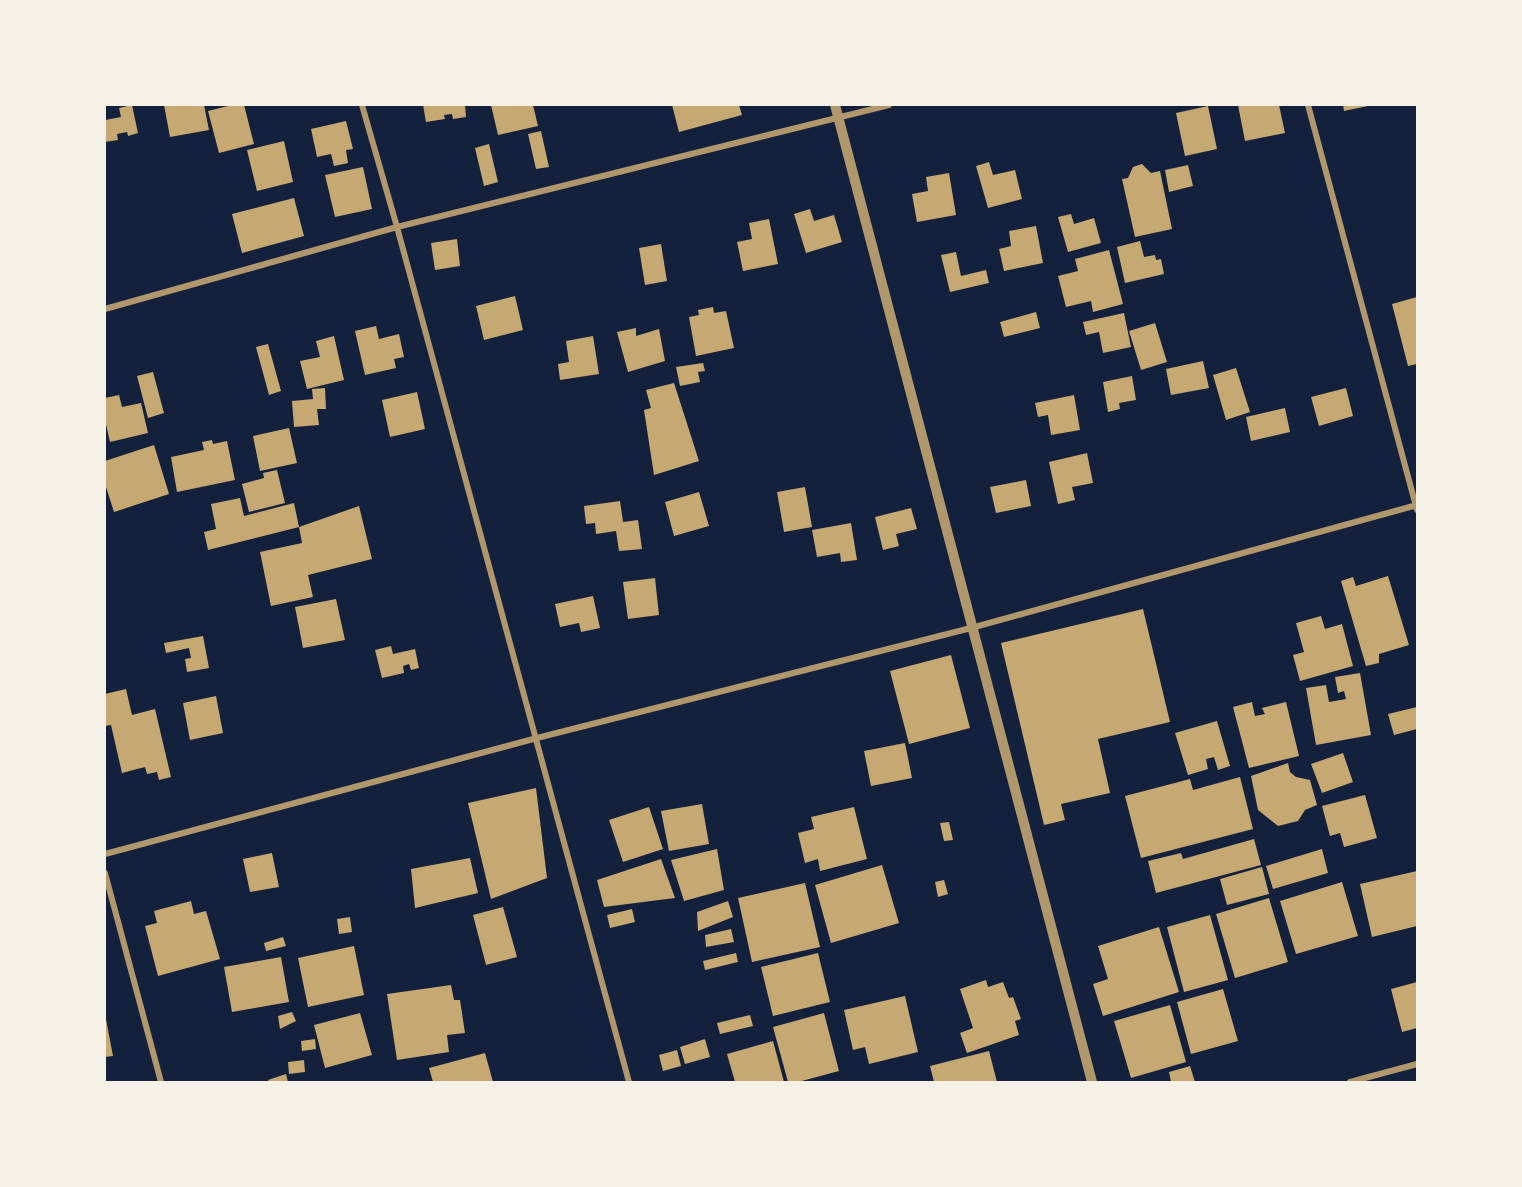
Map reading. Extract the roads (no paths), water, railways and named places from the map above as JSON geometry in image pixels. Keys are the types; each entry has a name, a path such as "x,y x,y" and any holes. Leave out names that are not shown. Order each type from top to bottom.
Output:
{"street":[{"path":"362,105 398,227 629,1082"},
{"path":"835,105 1092,1082"},
{"path":"105,309 398,227 889,105"},
{"path":"105,854 537,738 971,628 1417,507 1308,105"},
{"path":"105,873 161,1082"},
{"path":"1350,1082 1417,1064"}]}
